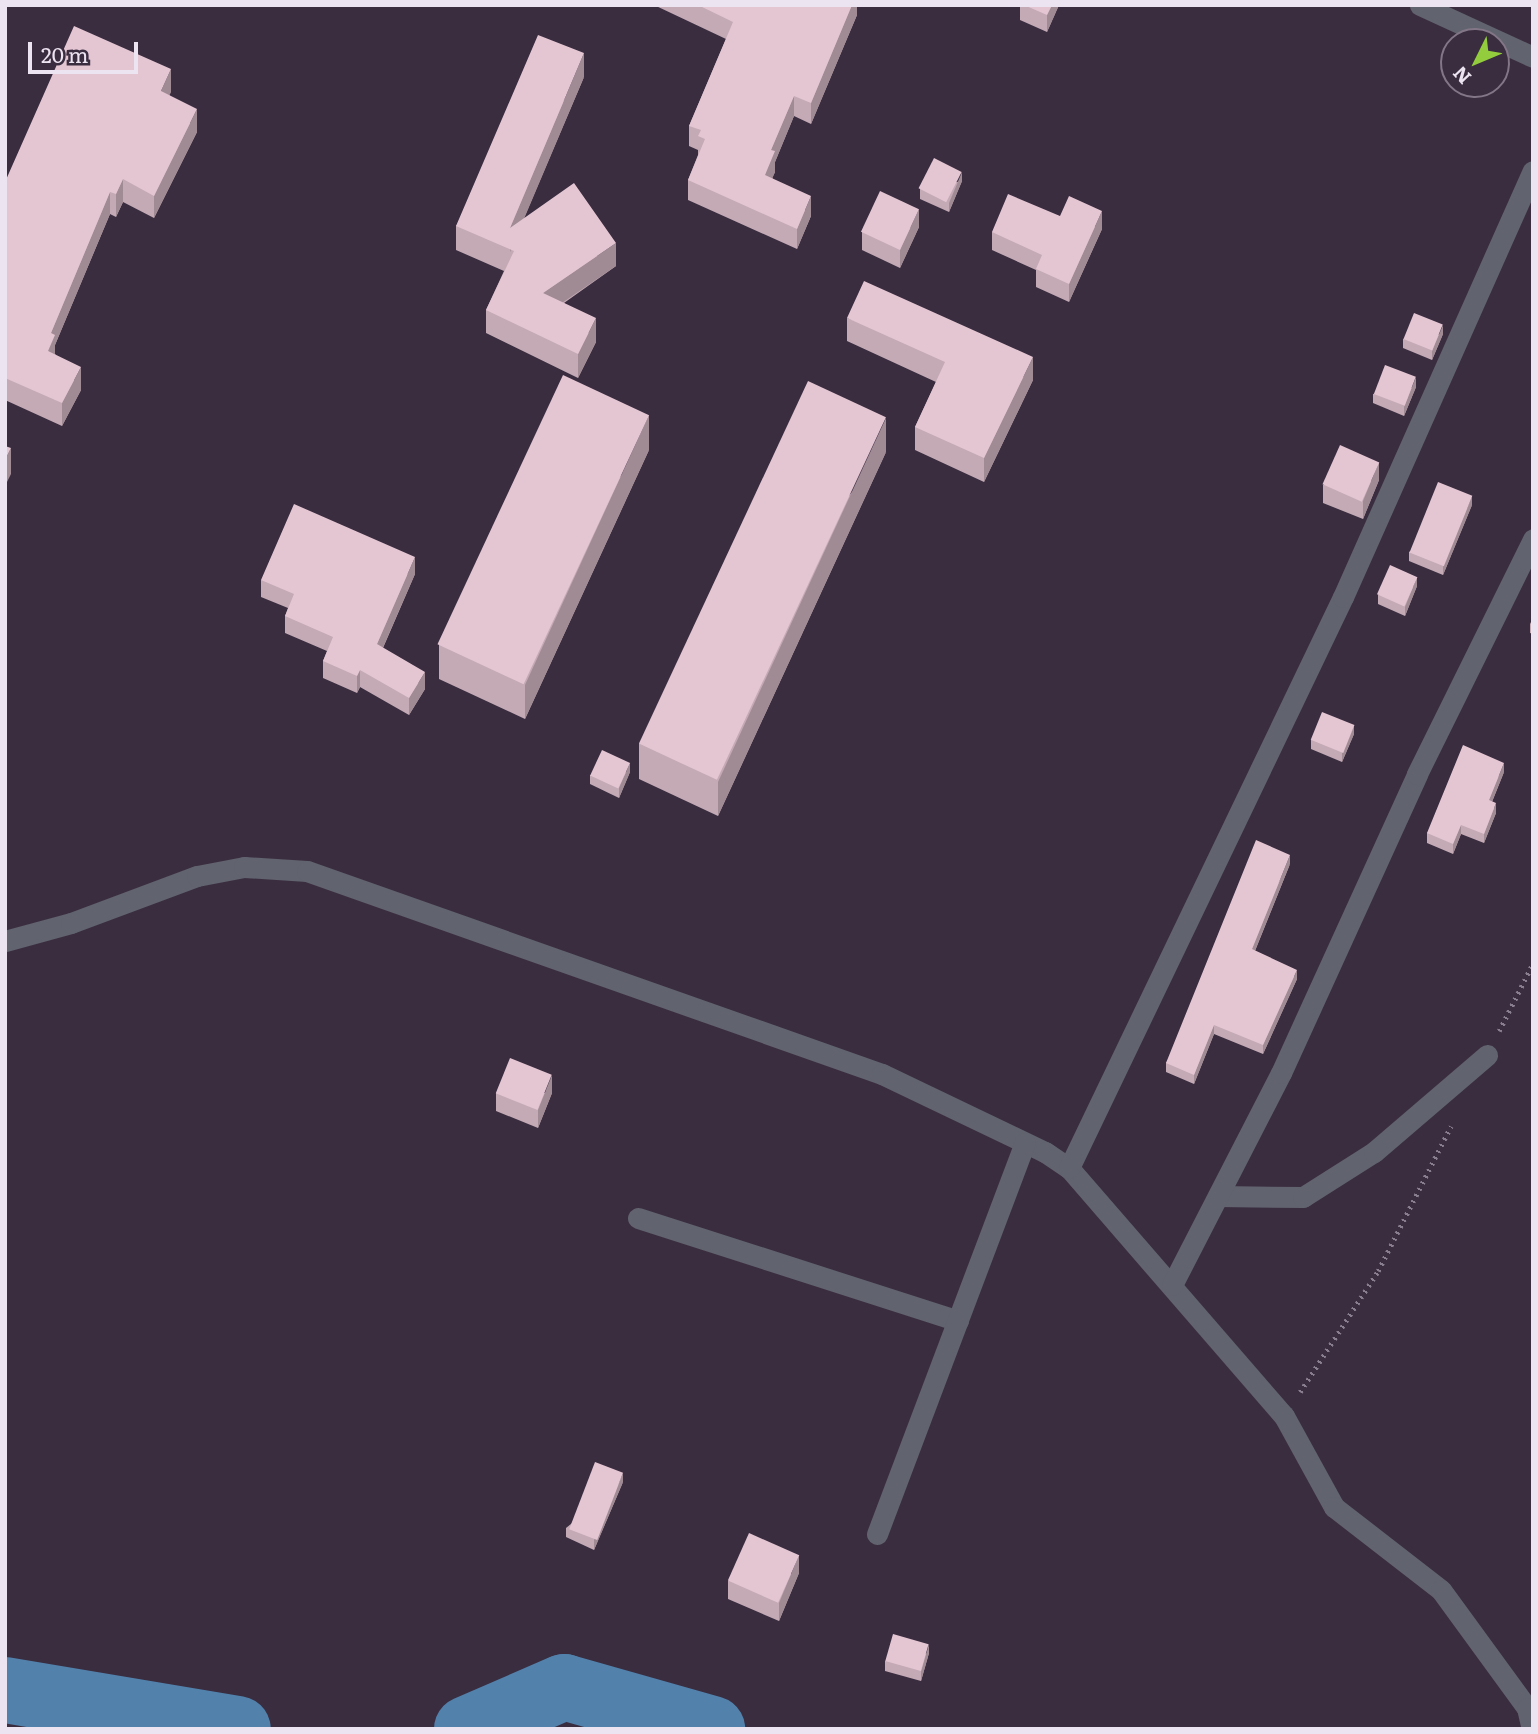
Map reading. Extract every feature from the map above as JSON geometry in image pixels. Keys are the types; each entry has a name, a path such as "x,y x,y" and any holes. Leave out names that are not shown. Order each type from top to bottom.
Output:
{"street":[{"path":"1420,5 1533,57"},
{"path":"1069,1168 1343,597 1533,170"},
{"path":"1171,1285 1281,1073 1417,774 1533,539"},
{"path":"5,941 71,923 197,876 244,867 307,871 780,1036 881,1074 1025,1143 1069,1168 1284,1416 1334,1507 1441,1590 1527,1708 1532,1729"},
{"path":"1217,1196 1303,1197 1374,1152 1487,1055"},
{"path":"877,1534 1025,1143"},
{"path":"638,1218 958,1321"}],"path":[{"path":"1487,1055 1533,963"},
{"path":"1284,1416 1378,1271 1457,1115"}],"building":[{"path":"698,5 852,5 811,103 794,96 771,150 775,151 765,175 811,196 797,229 688,180 705,139 698,136 701,130 689,126 733,22"},
{"path":"1024,5 1052,5 1047,15"},
{"path":"74,26 171,69 161,91 197,109 154,196 123,179 116,194 110,192 51,333 55,335 48,351 81,367 62,403 5,378 5,182"},
{"path":"538,35 584,53 510,228 574,183 616,243 543,293 596,318 578,354 486,310 514,251 456,226"},
{"path":"934,158 962,172 946,202 919,188"},
{"path":"880,191 919,209 900,250 861,232"},
{"path":"1008,194 1060,216 1069,196 1102,211 1069,284 1036,269 1042,255 992,232"},
{"path":"864,281 1033,357 984,458 915,427 945,362 847,318"},
{"path":"1414,313 1443,325 1432,351 1404,339"},
{"path":"1385,365 1416,377 1405,406 1374,394"},
{"path":"563,375 649,415 524,684 437,644"},
{"path":"808,381 886,417 717,780 639,744"},
{"path":"1340,445 1379,462 1362,502 1323,484"},
{"path":"5,446 11,448 5,460"},
{"path":"1438,482 1472,496 1444,566 1410,552"},
{"path":"294,504 415,557 377,644 425,672 409,698 360,670 357,676 323,661 333,637 285,616 294,594 261,580"},
{"path":"1390,565 1417,577 1404,606 1377,594"},
{"path":"1322,712 1354,725 1343,753 1311,740"},
{"path":"1463,745 1504,763 1489,800 1496,803 1484,834 1461,825 1453,844 1427,833"},
{"path":"602,750 630,763 618,788 590,775"},
{"path":"1256,840 1290,855 1252,949 1297,970 1263,1045 1214,1025 1194,1075 1166,1063"},
{"path":"510,1058 552,1075 537,1110 496,1093"},
{"path":"595,1462 623,1473 597,1540 569,1529"},
{"path":"749,1533 799,1555 778,1603 728,1581"},
{"path":"893,1634 929,1644 921,1671 885,1661"}],"waterway":[{"path":"467,1729 564,1687 712,1729"},
{"path":"5,1690 238,1729"}]}
